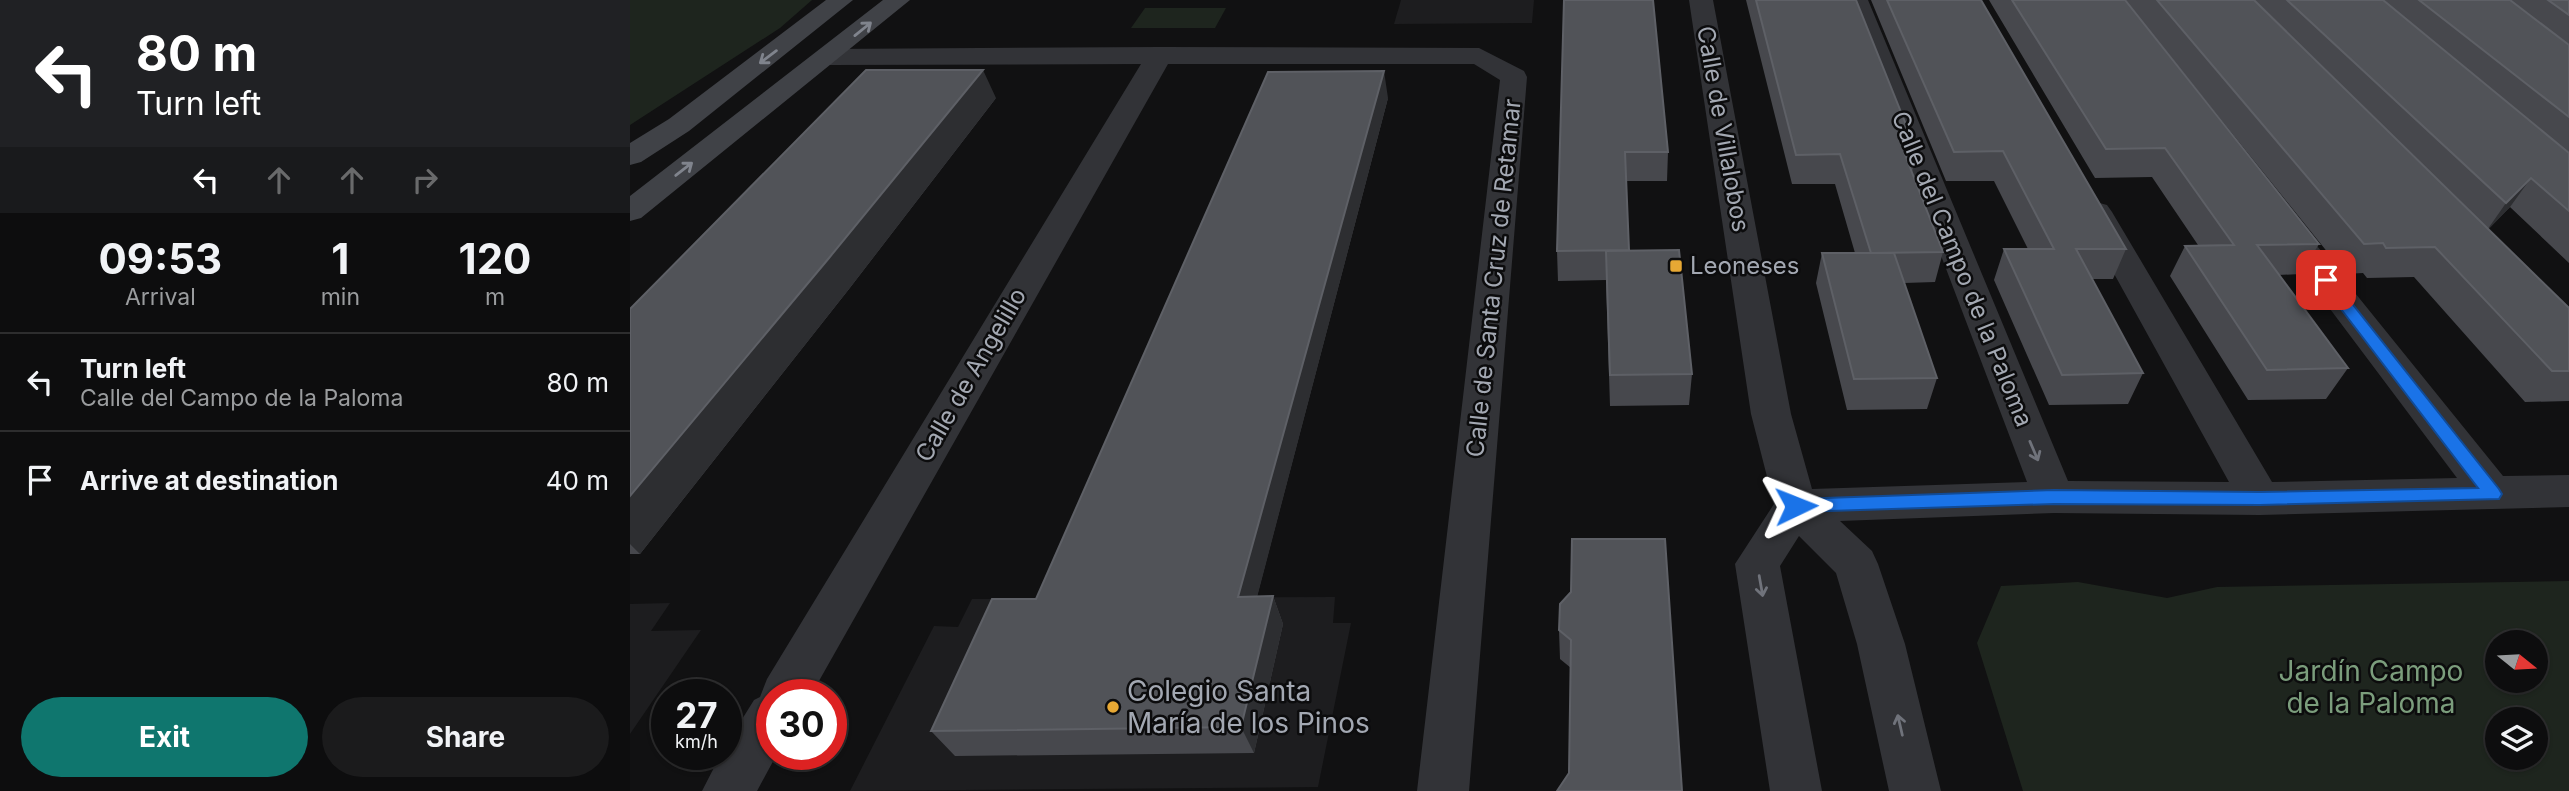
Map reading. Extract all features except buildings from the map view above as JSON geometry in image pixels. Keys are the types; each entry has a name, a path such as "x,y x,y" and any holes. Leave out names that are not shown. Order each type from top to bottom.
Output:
{"street":[{"path":"630,156 679,125 841,0"},
{"path":"630,211 898,0"},
{"name":"Calle de Villalobos","path":"1701,0 1771,414 1796,506"},
{"name":"Calle del Campo de la Paloma","path":"1856,0 2054,497"},
{"name":"Calle de Angelillo","path":"793,679 1160,55"},
{"name":"Calle de Santa Cruz de Retamar","path":"828,57 1479,56 1514,77 1443,791"},
{"path":"2078,181 2260,499"},
{"path":"2255,188 2493,494"},
{"path":"1796,506 2054,497 2260,499 2569,491"},
{"path":"1796,506 1757,564 1796,791"},
{"path":"1796,506 1856,564 1881,644 1915,791"},
{"path":"727,791 756,743"}],"shaded area":[{"path":"1401,0 1534,0 1532,23 1394,24"},
{"name":"Colegio Santa María de los Pinos","path":"1335,597 1333,623 1351,623 1318,787 850,791 934,626 958,627 972,599"},
{"path":"670,603 651,631 701,630 668,679 651,679 651,703 630,734 630,604"}],"green space":[{"path":"630,0 812,0 780,28 630,125"},
{"path":"1145,8 1226,8 1215,28 1131,28"},
{"name":"Jardín Campo de la Paloma","path":"2569,581 2569,791 2023,791 1977,643 2001,586 2078,582 2167,598 2217,587"}],"place":[{"name":"Leoneses","path":"1676,266"},
{"name":"Colegio Santa María de los Pinos","path":"1113,707"}],"route":[{"path":"1796,506 2054,497 2260,499 2493,494 2326,280"}]}
